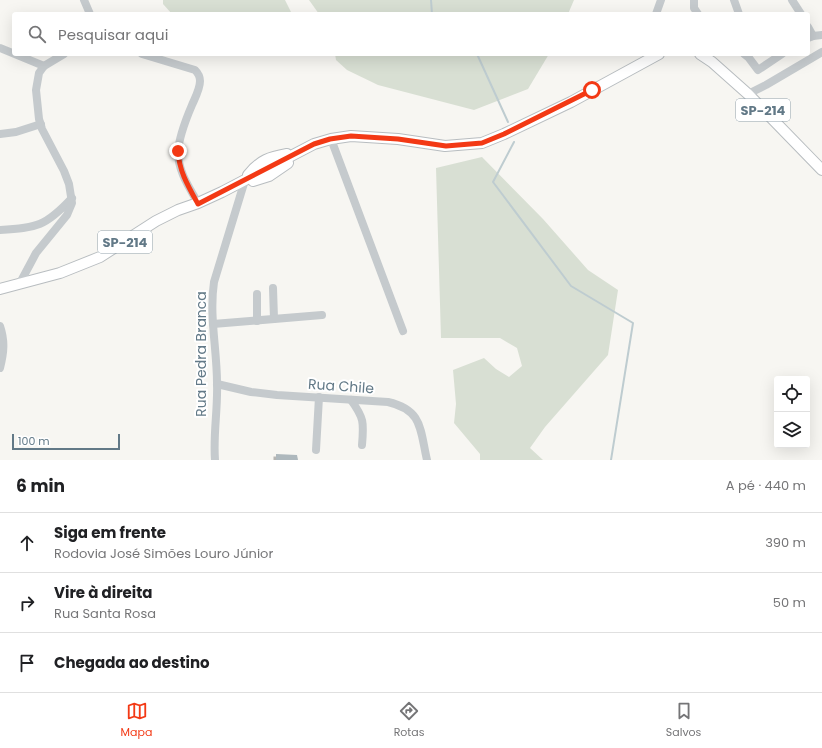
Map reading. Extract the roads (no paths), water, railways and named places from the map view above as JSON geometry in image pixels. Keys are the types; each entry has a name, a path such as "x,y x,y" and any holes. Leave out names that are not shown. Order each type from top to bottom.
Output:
{"main road":[{"name":"SP-214","path":"703,56 712,62 748,94 822,170"},
{"path":"302,150 284,167 269,176 251,181 245,180 254,168 273,156 302,150 314,144 344,136 398,139 446,146 482,143 571,102 646,57"},
{"name":"SP-214","path":"0,289 60,272 100,257 156,221 178,210 198,204 245,180"}],"street":[{"path":"84,0 89,12"},
{"path":"657,12 661,0"},
{"path":"694,0 694,8 697,12"},
{"path":"734,0 738,12"},
{"path":"792,0 799,12"},
{"path":"0,48 12,53"},
{"path":"748,94 822,52"},
{"path":"20,56 44,66"},
{"path":"20,283 36,253 67,215 72,198 64,171 41,124 37,101 36,85 38,74 44,66 61,56"},
{"path":"149,56 195,70 198,74 200,82 182,134 178,151 182,173 198,204"},
{"path":"748,56 758,70 779,56"},
{"path":"0,134 16,132 41,124"},
{"path":"330,139 403,331"},
{"name":"Rua Pedra Branca","path":"215,460 214,441 217,384 212,308 214,282 245,180"},
{"path":"0,230 22,229 43,224 52,218 72,198"},
{"path":"273,288 274,319"},
{"path":"257,294 257,321"},
{"path":"213,324 322,315"},
{"path":"0,326 4,339 4,349 0,368"},
{"name":"Rua Chile","path":"217,384 251,392 277,395 388,402 398,404 409,410 419,424 427,460"},
{"path":"316,450 319,397"},
{"path":"351,400 361,414 364,428 362,445"}],"waterway":[{"path":"431,0 432,12"},
{"path":"478,56 508,122"},
{"path":"514,142 493,182 571,286 633,323 611,460"}]}
